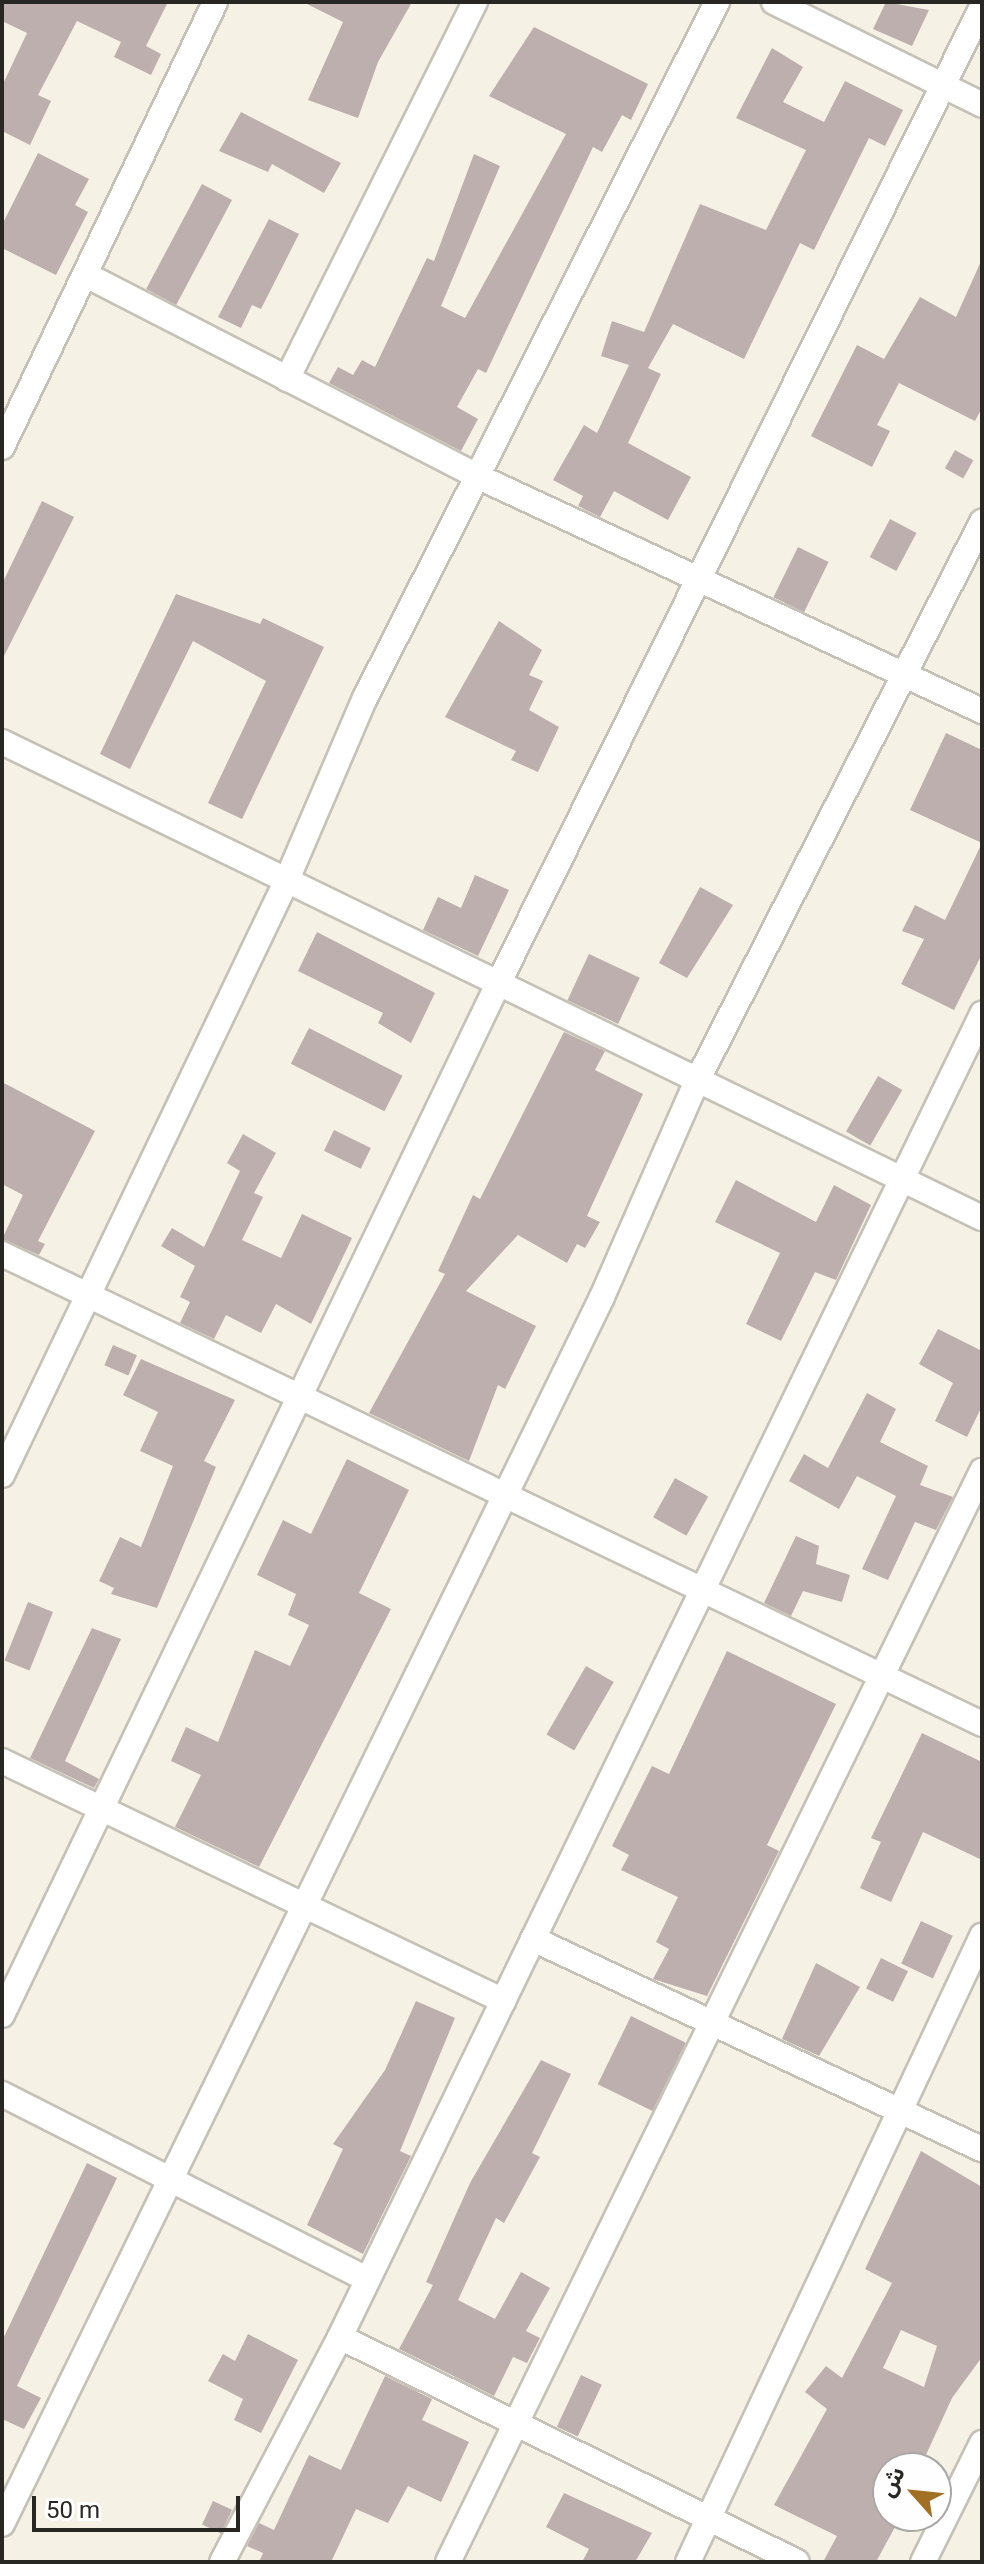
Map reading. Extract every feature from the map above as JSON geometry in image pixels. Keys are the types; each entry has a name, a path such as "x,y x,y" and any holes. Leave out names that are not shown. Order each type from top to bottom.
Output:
{"street":[{"path":"2,447 10,409 86,275 215,2"},
{"path":"287,379 475,2"},
{"path":"2,1475 286,882 365,698 481,478 717,2"},
{"path":"774,2 982,105"},
{"path":"2,2015 497,986 701,581 982,7"},
{"path":"86,275 481,478 982,711"},
{"path":"2,2524 307,1906 504,1496 696,1083 907,677 982,522"},
{"path":"2,742 696,1083 982,1218"},
{"path":"222,2562 340,2337 504,2001 699,1588 982,1014"},
{"path":"2,1254 982,1724"},
{"path":"448,2562 712,2026 879,1674 982,1471"},
{"path":"2,1761 504,2001"},
{"path":"688,2562 982,1936"},
{"path":"533,1939 712,2026 982,2149"},
{"path":"2,2094 366,2279"},
{"path":"340,2337 797,2562"},
{"path":"923,2562 982,2443"}],"building":[{"path":"2,2 168,2 146,46 161,54 151,75 114,57 121,42 77,21 38,95 51,101 30,145 2,131 2,86 27,33 2,21"},
{"path":"303,2 412,2 378,62 358,118 308,100 343,22"},
{"path":"886,2 929,10 912,46 873,29"},
{"path":"534,27 648,84 631,120 622,115 602,152 593,147 486,373 478,369 457,407 478,419 461,451 329,383 338,367 353,375 362,360 375,367 427,258 434,261 474,154 500,166 441,306 465,318 566,134 489,96"},
{"path":"772,48 803,67 783,102 824,122 845,81 903,110 885,146 869,138 814,250 800,243 744,359 673,324 648,368 661,374 628,443 691,477 668,520 614,491 600,517 578,506 583,496 553,480 584,425 597,433 629,365 601,356 612,321 644,332 700,204 766,230 806,150 736,118"},
{"path":"241,112 341,163 324,193 272,164 268,172 219,151"},
{"path":"38,153 89,179 75,205 88,212 56,275 2,248 2,225"},
{"path":"202,184 232,200 176,305 146,289"},
{"path":"269,219 299,234 261,309 252,305 241,328 218,317"},
{"path":"982,259 982,408 975,421 899,383 877,425 890,431 872,467 811,436 857,345 884,359 920,297 956,317"},
{"path":"955,450 973,460 963,479 945,468"},
{"path":"42,501 74,517 2,660 2,584"},
{"path":"890,519 916,533 896,571 870,557"},
{"path":"798,547 829,562 804,612 773,597"},
{"path":"176,594 260,624 263,618 324,647 242,819 208,803 266,681 193,641 130,769 100,754"},
{"path":"499,621 542,650 529,675 543,681 529,710 559,727 538,772 511,760 516,751 445,717"},
{"path":"946,733 982,750 982,843 910,810"},
{"path":"982,843 982,954 954,1010 901,984 924,939 902,931 915,905 945,920"},
{"path":"475,875 509,890 478,956 423,930 438,897 461,908"},
{"path":"700,887 733,905 687,978 659,963"},
{"path":"317,932 435,993 411,1043 378,1023 383,1013 298,971"},
{"path":"589,954 640,978 618,1024 567,1000"},
{"path":"309,1028 403,1076 384,1111 291,1064"},
{"path":"564,1032 605,1051 595,1070 643,1094 587,1216 600,1222 585,1248 577,1244 567,1263 518,1235 466,1291 536,1326 505,1389 498,1385 469,1461 369,1413 445,1274 438,1271 473,1195 480,1199"},
{"path":"878,1076 902,1090 870,1145 846,1131"},
{"path":"2,1082 95,1131 38,1241 45,1244 39,1255 2,1239 23,1195 2,1184"},
{"path":"334,1130 371,1148 361,1169 324,1151"},
{"path":"243,1134 276,1153 254,1193 263,1197 242,1240 281,1258 302,1214 352,1238 311,1324 276,1304 261,1333 226,1315 214,1339 180,1323 190,1302 180,1297 195,1266 161,1246 172,1228 204,1247 240,1171 227,1163"},
{"path":"736,1180 816,1222 834,1185 871,1205 836,1280 815,1272 781,1341 746,1324 780,1253 715,1222"},
{"path":"938,1329 982,1351 982,1406 967,1437 935,1421 953,1383 919,1364"},
{"path":"113,1345 137,1355 128,1375 104,1365"},
{"path":"141,1359 235,1400 204,1461 216,1467 157,1608 111,1594 114,1588 99,1581 120,1537 141,1547 173,1466 140,1451 158,1412 123,1395"},
{"path":"867,1393 896,1409 880,1442 928,1466 920,1485 953,1497 936,1530 915,1522 888,1580 862,1569 896,1496 857,1476 839,1509 789,1481 804,1454 828,1468"},
{"path":"347,1459 409,1490 359,1593 391,1609 259,1867 175,1827 201,1775 171,1761 186,1727 218,1742 255,1650 290,1666 309,1625 288,1615 296,1594 257,1575 283,1520 311,1534"},
{"path":"675,1478 708,1496 686,1536 653,1517"},
{"path":"796,1536 819,1546 816,1564 850,1575 842,1602 803,1591 791,1616 764,1603"},
{"path":"28,1602 53,1612 29,1671 4,1660"},
{"path":"92,1628 121,1639 65,1761 99,1779 94,1788 30,1758"},
{"path":"727,1651 836,1704 767,1845 779,1851 707,1996 653,1979 669,1949 656,1942 678,1897 621,1870 629,1855 612,1846 652,1766 669,1774"},
{"path":"586,1666 614,1682 574,1750 546,1734"},
{"path":"922,1733 982,1762 982,1860 923,1832 891,1902 860,1888 881,1842 871,1838"},
{"path":"921,1921 953,1936 933,1978 901,1964"},
{"path":"881,1958 908,1971 893,2002 866,1989"},
{"path":"816,1963 860,1987 819,2056 782,2039"},
{"path":"416,2001 455,2018 400,2151 411,2156 363,2254 307,2225 343,2149 333,2144 385,2070"},
{"path":"631,2016 686,2043 653,2111 598,2084"},
{"path":"541,2060 571,2074 532,2153 540,2157 504,2223 496,2218 458,2300 495,2319 521,2272 550,2288 526,2331 540,2338 527,2363 513,2357 494,2396 399,2349 433,2285 426,2282 470,2183"},
{"path":"921,2151 982,2187 982,2357 952,2398 927,2452 872,2452 872,2532 892,2532 876,2562 823,2562 837,2536 774,2505 827,2409 805,2392 826,2366 842,2378 892,2283 865,2269","holes":["901,2330 937,2346 924,2387 883,2368"]},
{"path":"87,2163 117,2178 17,2386 41,2398 24,2429 2,2419 2,2341"},
{"path":"248,2334 298,2360 261,2433 234,2420 243,2399 208,2381 223,2354 235,2361"},
{"path":"581,2375 602,2385 578,2436 557,2427"},
{"path":"385,2376 432,2399 422,2420 469,2442 441,2502 408,2486 388,2523 356,2509 331,2562 259,2562 263,2553 247,2546 259,2523 274,2530 309,2455 341,2470"},
{"path":"564,2493 652,2533 635,2562 582,2562 589,2549 546,2527"},
{"path":"213,2501 232,2510 221,2533 202,2525"}]}
